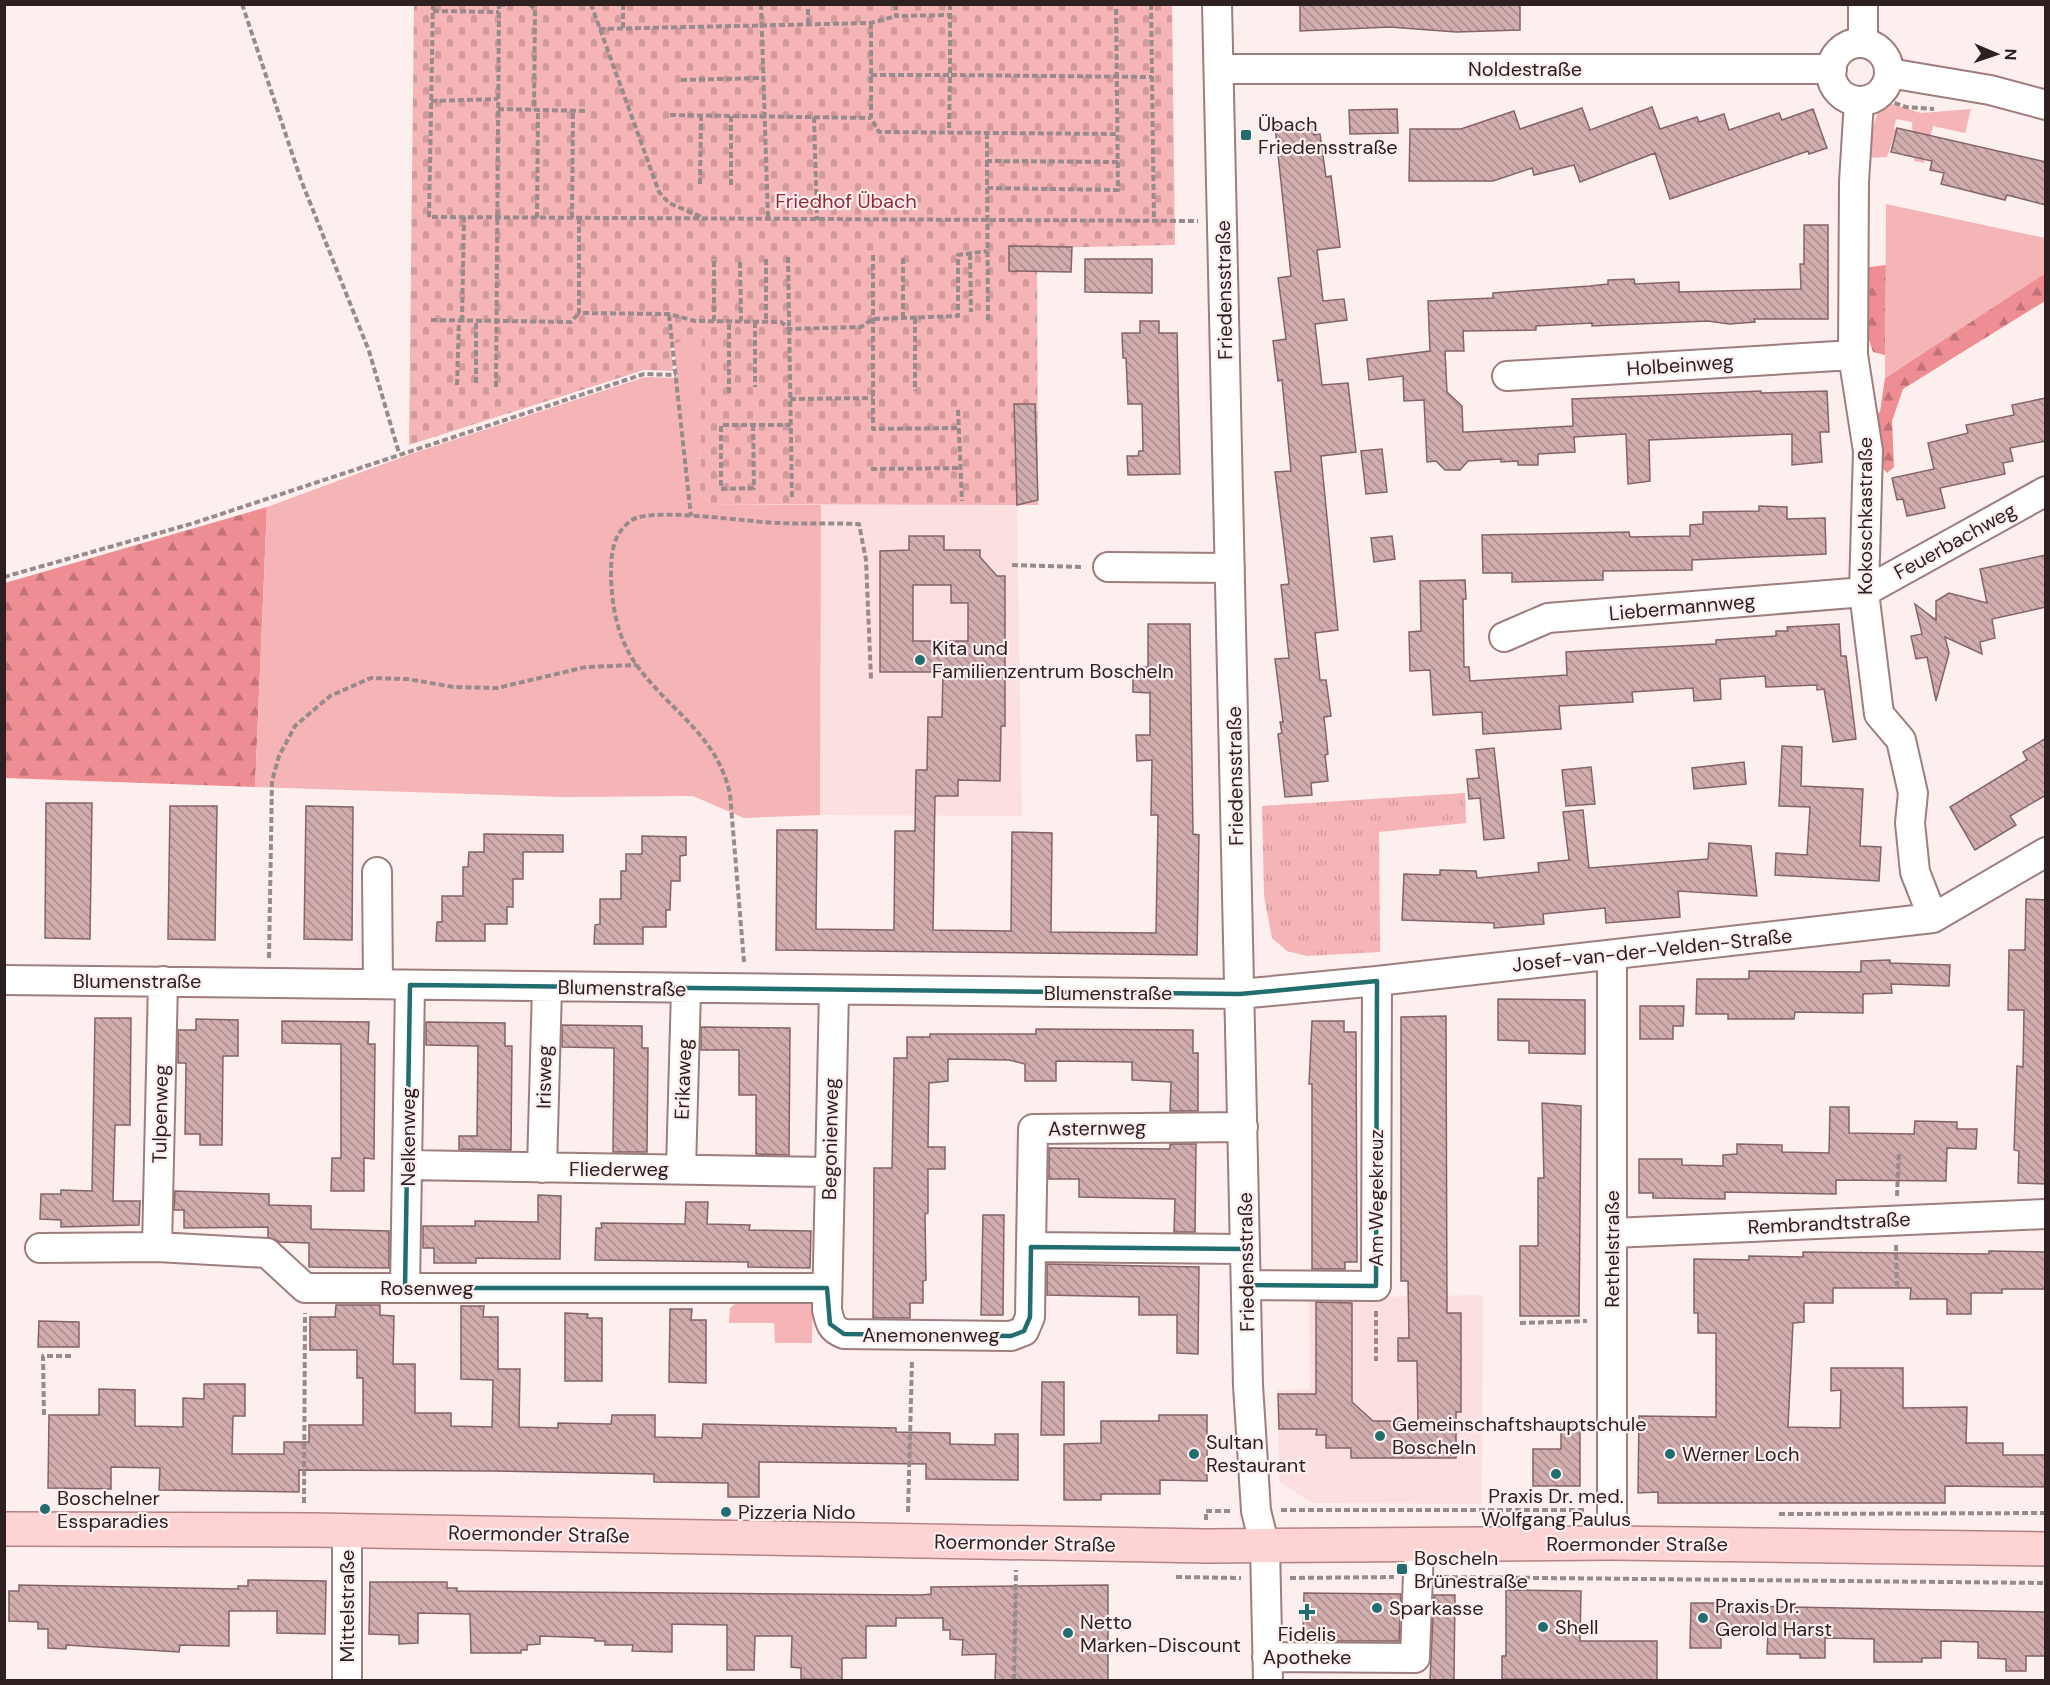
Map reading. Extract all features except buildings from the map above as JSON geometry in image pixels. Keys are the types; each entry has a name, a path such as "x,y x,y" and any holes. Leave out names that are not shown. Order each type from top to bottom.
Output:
{"main road":[{"name":"Roermonder Straße","path":"4,1529 304,1530 907,1540 1017,1543 1265,1562 1418,1562 1612,1528 2046,1549"}],"street":[{"name":"Friedensstraße","path":"1217,4 1248,1385 1256,1511 1265,1562 1268,1669"},
{"path":"1863,4 1863,43"},
{"path":"1854,43 1863,43 1875,47 1881,53 1887,61 1889,73 1887,84 1880,93 1870,100 1858,101 1847,98 1836,88 1832,69 1844,48 1854,43"},
{"name":"Noldestraße","path":"1219,69 1832,69"},
{"path":"1889,73 1990,90 2046,105"},
{"name":"Kokoschkastraße","path":"1858,101 1854,182 1853,355 1868,452 1864,592 1879,714 1901,740 1913,794 1910,823 1915,872 1933,918"},
{"name":"Holbeinweg","path":"1507,376 1853,355"},
{"name":"Feuerbachweg","path":"1864,592 2046,491"},
{"path":"1108,567 1230,568"},
{"name":"Liebermannweg","path":"1504,637 1548,618 1864,592"},
{"name":"Josef-van-der-Velden-Straße","path":"1240,994 1377,981 1933,918 2046,852"},
{"path":"376,872 378,984"},
{"name":"Rethelstraße","path":"1612,955 1612,1528"},
{"name":"Blumenstraße","path":"4,980 269,982 686,990 1240,994"},
{"name":"Tulpenweg","path":"157,1247 164,981"},
{"name":"Am Wegekreuz","path":"1247,1285 1376,1286 1377,981"},
{"name":"Nelkenweg","path":"405,1288 410,985"},
{"name":"Irisweg","path":"542,1168 547,987"},
{"name":"Erikaweg","path":"681,1169 686,990"},
{"name":"Begonienweg","path":"827,1288 834,991"},
{"name":"Asternweg","path":"1031,1247 1033,1129 1243,1127"},
{"name":"Fliederweg","path":"408,1165 829,1172"},
{"name":"Rembrandtstraße","path":"1612,1233 2046,1214"},
{"path":"40,1248 157,1247 267,1253 305,1288"},
{"path":"1031,1247 1245,1249"},
{"name":"Anemonenweg","path":"827,1288 827,1310 830,1324 834,1330 844,1334 1011,1336 1024,1331 1030,1317 1031,1247"},
{"name":"Rosenweg","path":"305,1288 827,1288"},
{"name":"Mittelstraße","path":"347,1531 347,1680"},
{"path":"1268,1669 1415,1658 1418,1562"}],"path":[{"path":"242,4 301,180 369,351 399,453"},
{"path":"433,4 429,217 1154,222 1222,220"},
{"path":"496,387 499,5 519,4"},
{"path":"529,4 535,9 537,218"},
{"path":"591,4 659,192 669,203 705,219"},
{"path":"623,4 623,28"},
{"path":"761,4 768,219"},
{"path":"808,4 808,24"},
{"path":"896,4 896,16"},
{"path":"949,132 950,4"},
{"path":"987,188 1118,190 1116,4"},
{"path":"1151,4 1154,222"},
{"path":"433,11 499,12"},
{"path":"599,29 871,23 896,16 950,15"},
{"path":"871,23 871,118 879,132 1118,134"},
{"path":"871,75 1152,77"},
{"path":"681,80 763,78"},
{"path":"431,101 498,99"},
{"path":"498,109 585,111"},
{"path":"572,218 573,110"},
{"path":"670,115 871,118"},
{"path":"700,184 701,116"},
{"path":"731,116 731,185"},
{"path":"814,117 817,219"},
{"path":"987,133 988,320"},
{"path":"987,162 1118,162"},
{"path":"458,385 464,217"},
{"path":"431,320 571,322 579,313 579,218"},
{"path":"579,313 669,314 695,321 781,322 789,329 861,327 873,319 958,316 958,255 987,251"},
{"path":"970,254 971,312"},
{"path":"873,255 873,429 958,428"},
{"path":"714,257 714,321"},
{"path":"788,257 792,500"},
{"path":"903,258 903,318"},
{"path":"766,259 766,322"},
{"path":"740,262 741,321"},
{"path":"669,314 691,516"},
{"path":"915,318 915,391"},
{"path":"476,321 476,383"},
{"path":"729,322 729,393"},
{"path":"754,322 755,387"},
{"path":"4,577 194,523 399,453 644,374 676,375"},
{"path":"790,399 873,398"},
{"path":"958,410 962,501"},
{"path":"753,425 754,488 721,489 721,425 753,425 791,425"},
{"path":"871,469 962,468"},
{"path":"747,990 730,794 725,771 690,720 637,665 625,646 615,620 611,556 616,534 633,518 658,515 775,523 859,524 866,560 871,679"},
{"path":"1012,565 1108,567"},
{"path":"269,982 272,781 279,756 295,726 330,696 371,678 407,679 454,687 497,688 586,667 637,665"},
{"path":"1897,1286 1896,1221 1899,1152"},
{"path":"1376,1286 1376,1361"},
{"path":"304,1530 305,1288"},
{"path":"1520,1323 1612,1320"},
{"path":"907,1540 913,1336"},
{"path":"44,1415 43,1356 71,1356"},
{"path":"1256,1511 1587,1510 1612,1528"},
{"path":"1772,1514 2046,1514"},
{"path":"1014,1680 1017,1543"},
{"path":"1232,1578 1265,1562 1418,1562 2046,1583"}],"highlighted area":[{"path":"1377,981 1376,1286 1247,1285 1245,1249 1031,1247 1030,1317 1024,1331 1011,1336 844,1334 830,1324 827,1288 405,1288 410,985 1240,994"}],"shaded area":[{"name":"Kita und Familienzentrum Boscheln","path":"821,505 1017,505 1022,816 820,815"},
{"name":"Gemeinschaftshauptschule Boscheln","path":"1483,1295 1482,1504 1312,1503 1279,1482 1278,1390 1310,1389 1309,1298"}],"green space":[{"name":"Friedhof Übach","path":"414,5 1172,5 1175,245 1037,248 1038,505 700,504 701,334 671,346 673,371 644,370 409,445"},
{"path":"1882,101 1921,113 1971,109 1965,133 1933,126 1924,163 1914,161 1912,122 1896,119 1894,129 1897,128 1887,157 1868,158 1868,140"},
{"path":"1886,204 2045,238 2046,273 1885,378"},
{"path":"1886,265 1885,355 1873,352 1869,340 1862,268"},
{"path":"2045,273 2045,301 1903,389 1892,421 1894,467 1887,473 1881,466 1874,416 1880,412 1885,378"},
{"path":"702,333 700,504 821,505 820,815 744,818 693,796 564,797 255,787 267,507 408,455 645,377 677,378 674,344"},
{"path":"267,507 255,787 5,778 5,583"},
{"path":"1465,793 1466,823 1379,832 1380,952 1307,956 1287,951 1272,938 1264,896 1262,806"},
{"path":"747,1295 813,1296 812,1343 775,1343 774,1323 729,1323 730,1308"}],"place":[{"name":"Übach Friedensstraße","path":"1246,135"},
{"name":"Kita und Familienzentrum Boscheln","path":"920,660"},
{"name":"Gemeinschaftshauptschule Boscheln","path":"1380,1436"},
{"name":"Sultan Restaurant","path":"1194,1454"},
{"name":"Werner Loch","path":"1670,1454"},
{"name":"Praxis Dr. med. Wolfgang Paulus","path":"1556,1474"},
{"name":"Boschelner Essparadies","path":"45,1509"},
{"name":"Pizzeria Nido","path":"726,1512"},
{"name":"Boscheln Brünestraße","path":"1402,1569"},
{"name":"Sparkasse","path":"1377,1608"},
{"name":"Fidelis Apotheke","path":"1307,1612"},
{"name":"Praxis Dr. Gerold Harst","path":"1703,1618"},
{"name":"Shell","path":"1543,1627"},
{"name":"Netto Marken-Discount","path":"1068,1633"}]}
